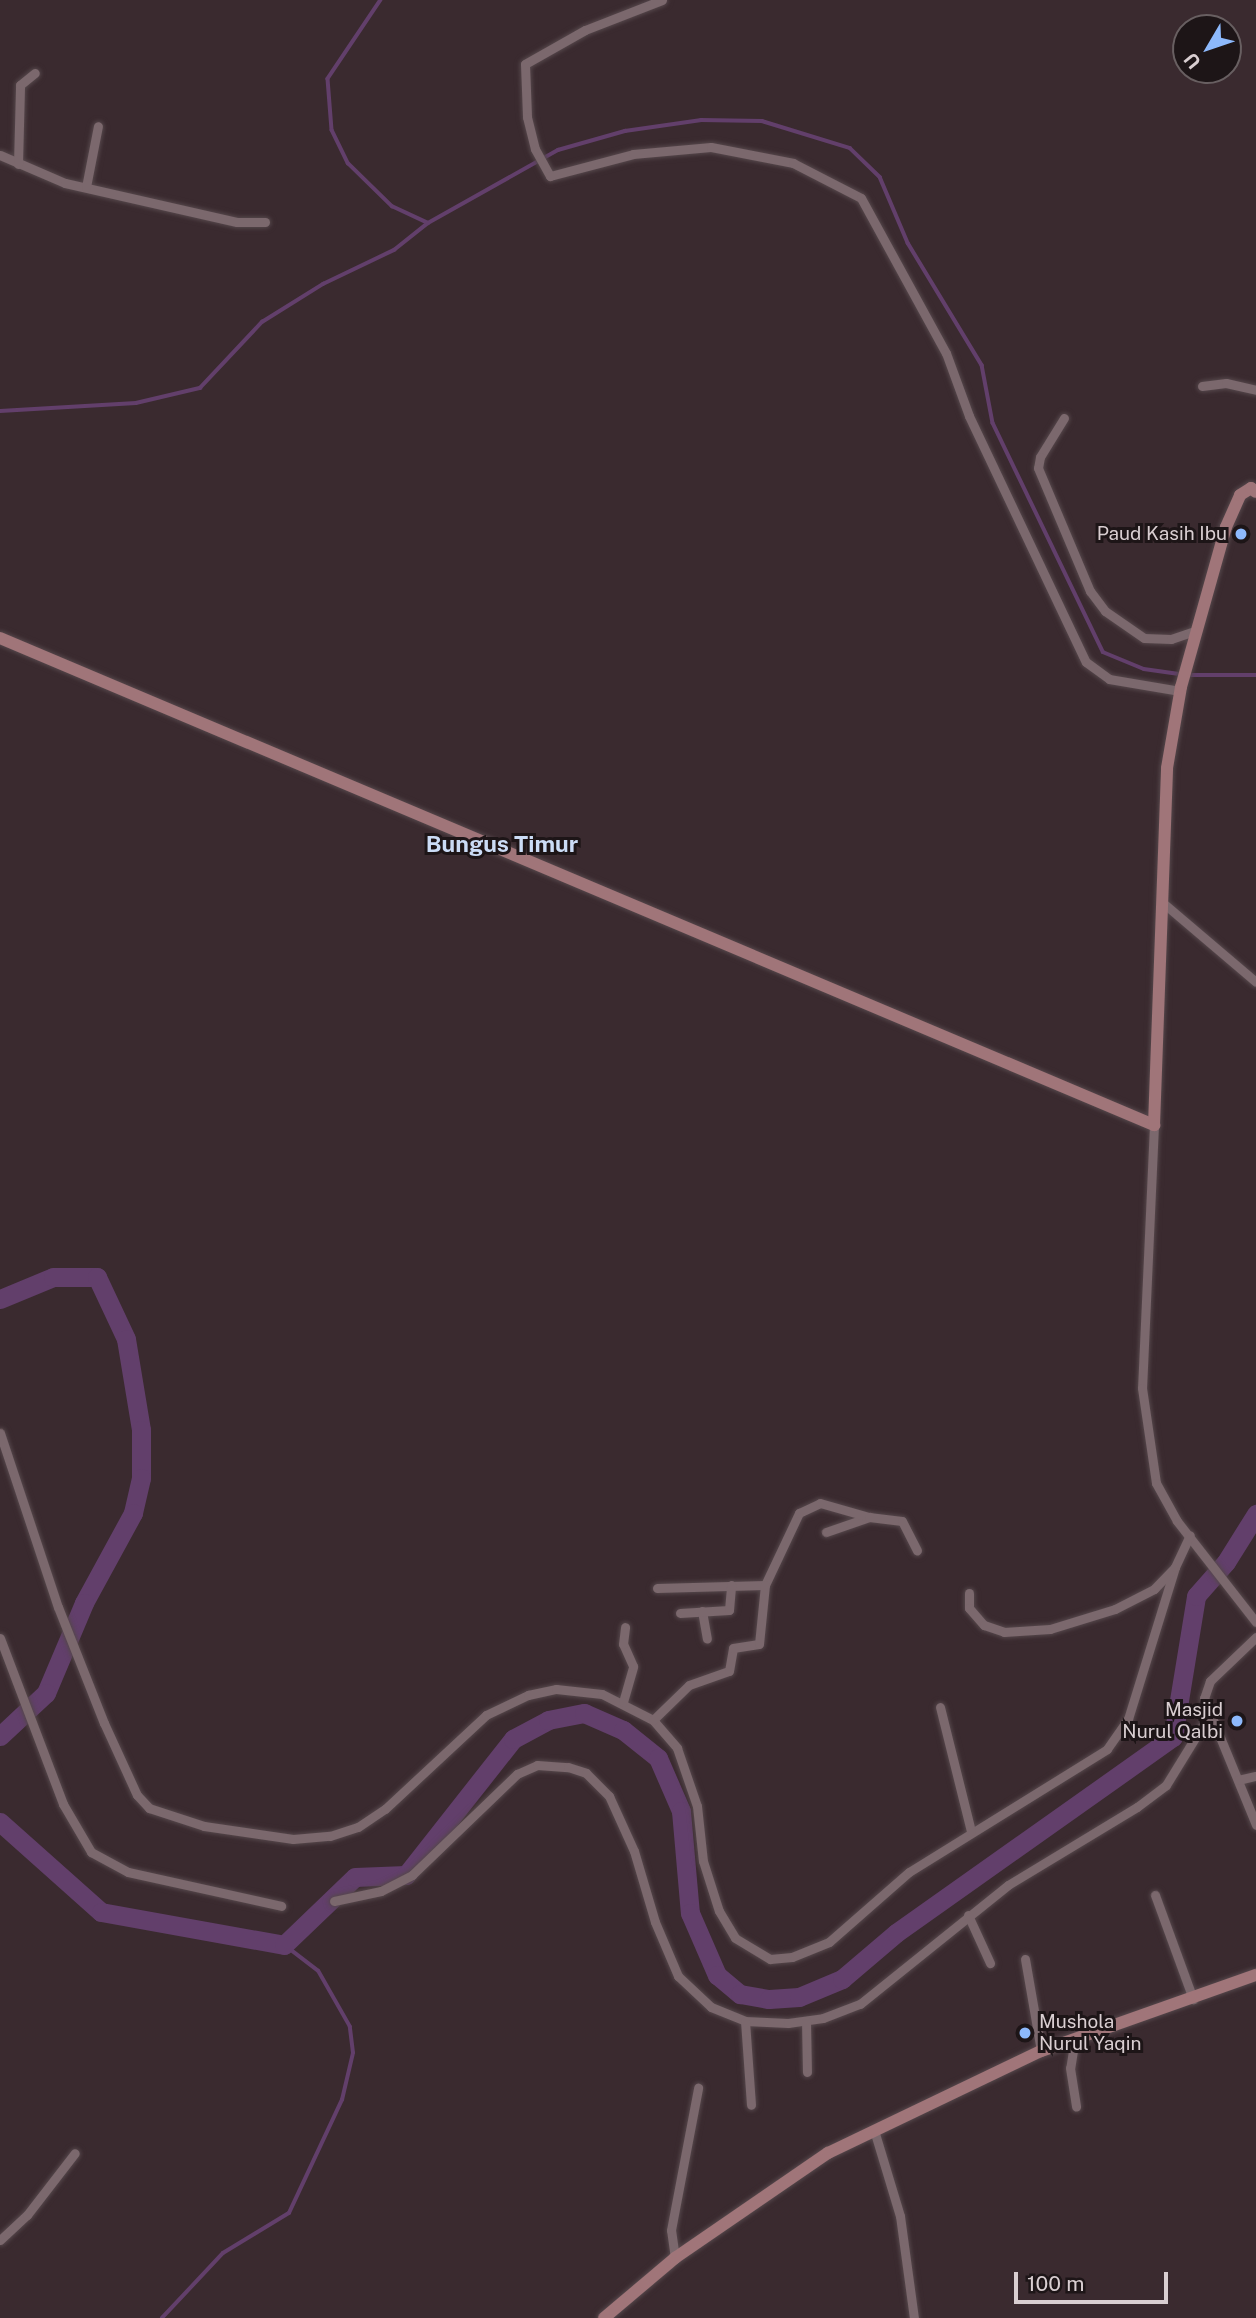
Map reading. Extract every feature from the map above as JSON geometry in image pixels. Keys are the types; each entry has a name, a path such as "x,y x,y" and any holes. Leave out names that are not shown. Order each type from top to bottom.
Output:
{"street":[{"path":"662,0 584,30 525,64 527,117 535,149 550,176 632,155 711,148 793,163 861,198 946,353 969,416 1086,662 1109,678 1180,689"},
{"path":"18,164 20,85 35,74"},
{"path":"86,187 98,126"},
{"path":"0,155 18,164 86,187 237,222 265,222"},
{"path":"1202,386 1226,383 1256,390"},
{"path":"1064,418 1040,457 1038,468 1090,591 1105,611 1144,638 1171,639 1196,632"},
{"path":"1254,488 1240,495 1226,527 1180,689 1167,768 1142,1388 1156,1483 1190,1535 1256,1622"},
{"path":"0,638 1154,1125"},
{"path":"1162,902 1256,982"},
{"path":"0,1433 58,1607 79,1660 137,1795 162,1815 204,1826 293,1839 347,1831 385,1809 486,1715 528,1695 556,1689 602,1694 624,1701 653,1720 683,1758 696,1806 703,1861 710,1884 735,1938 770,1959 792,1956 829,1941 902,1878 971,1832 1082,1766 1120,1733 1135,1699 1175,1567 1190,1535"},
{"path":"653,1720 689,1685 729,1671 733,1648 759,1644 765,1585 804,1507 835,1504 869,1517 902,1521 917,1550"},
{"path":"826,1532 869,1517"},
{"path":"969,1593 969,1608 984,1625 1022,1632 1115,1609 1154,1589 1175,1567"},
{"path":"680,1613 731,1609 731,1585"},
{"path":"657,1588 765,1585"},
{"path":"702,1611 707,1639"},
{"path":"624,1701 632,1662 623,1644 625,1628"},
{"path":"1256,1637 1210,1681 1204,1699 1256,1825"},
{"path":"0,1638 18,1693 71,1823 102,1861 128,1872 281,1906"},
{"path":"940,1707 971,1832"},
{"path":"334,1901 381,1891 412,1875 517,1774 537,1765 586,1773 609,1796 634,1851 655,1922 678,1976 711,2007 746,2024 806,2022 860,2004 968,1915 1166,1785 1209,1716"},
{"path":"1238,1780 1256,1776"},
{"path":"1154,1895 1193,1998"},
{"path":"968,1915 990,1963"},
{"path":"1025,1959 1041,2051"},
{"path":"604,2318 675,2259 796,2172 874,2130 1041,2051 1256,1975"},
{"path":"806,2022 807,2071"},
{"path":"746,2024 751,2105"},
{"path":"1075,2038 1070,2068 1076,2107"},
{"path":"675,2259 671,2244 676,2189 698,2088"},
{"path":"874,2130 900,2216 914,2318"},
{"path":"0,2240 27,2215 75,2153"}],"waterway":[{"path":"381,0 328,79 332,130 348,163 392,206 428,223"},
{"path":"0,411 136,403 200,388 262,322 323,284 394,250 428,223 558,150 625,131 701,120 762,121 850,148 880,177 908,243 982,365 993,423 1103,652 1144,669 1181,674"},
{"path":"1189,675 1256,675"},
{"path":"0,1299 53,1277 97,1277 126,1339 141,1430 141,1478 133,1513 84,1603 46,1693 0,1736"},
{"path":"0,1822 101,1912 284,1945 355,1877 406,1875 513,1739 548,1720 584,1713 623,1730 658,1758 681,1811 690,1913 717,1975 740,1994 769,1999 799,1997 842,1979 896,1933 1173,1737 1196,1596 1226,1562 1256,1514"},
{"path":"162,2318 223,2253 289,2213 342,2100 353,2053 350,2027 318,1971 284,1945"}],"place":[{"name":"Paud Kasih Ibu","path":"1241,534"},
{"name":"Masjid Nurul Qalbi","path":"1237,1721"},
{"name":"Mushola Nurul Yaqin","path":"1025,2033"}],"district":[{"name":"Bungus Timur","path":"502,844"}]}
